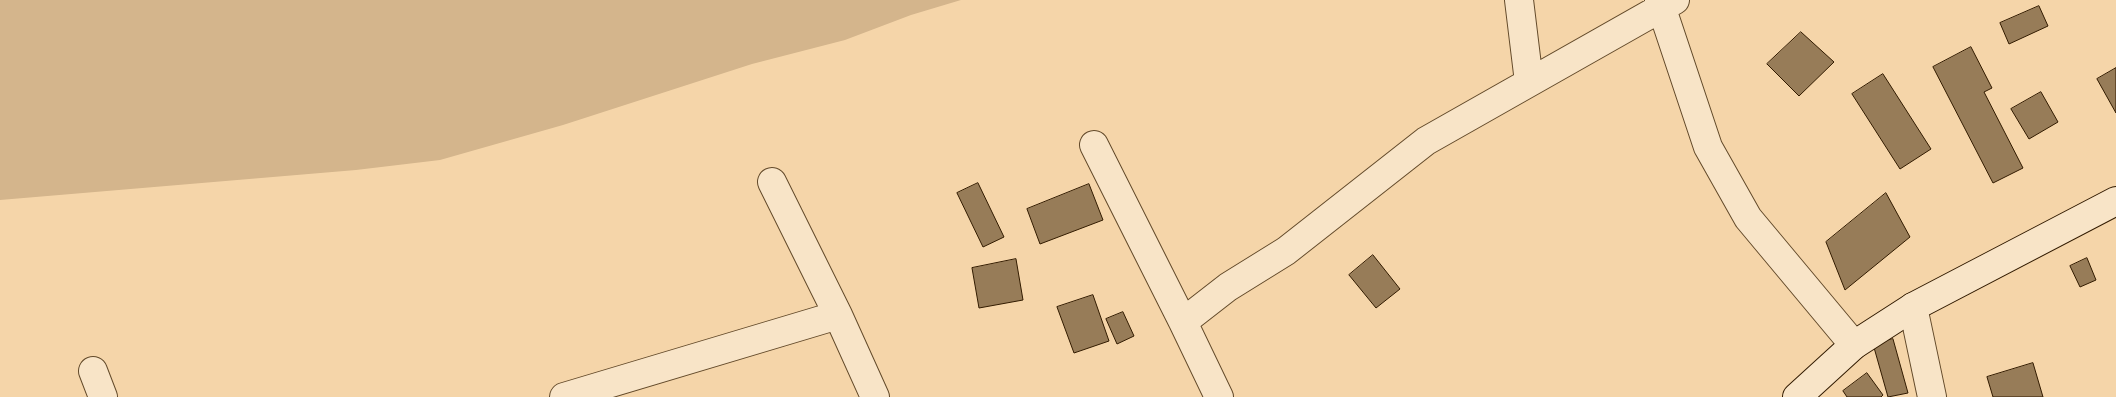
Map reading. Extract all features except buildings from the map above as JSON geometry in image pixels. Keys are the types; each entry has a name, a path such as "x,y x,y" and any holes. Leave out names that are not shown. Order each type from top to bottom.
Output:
{"street":[{"path":"1519,0 1529,82"},
{"path":"1184,322 1228,287 1286,251 1426,141 1665,2 1708,147 1748,218 1854,345"},
{"path":"1094,145 1184,322 1219,397"},
{"path":"772,182 876,397"},
{"path":"1797,397 1854,345 1913,307 2116,201"},
{"path":"1913,307 1932,397"},
{"path":"564,397 627,388 838,315"},
{"path":"93,371 103,397"}],"shaded area":[{"path":"0,0 961,0 911,15 845,40 752,64 563,125 440,160 356,170 0,200"}]}
